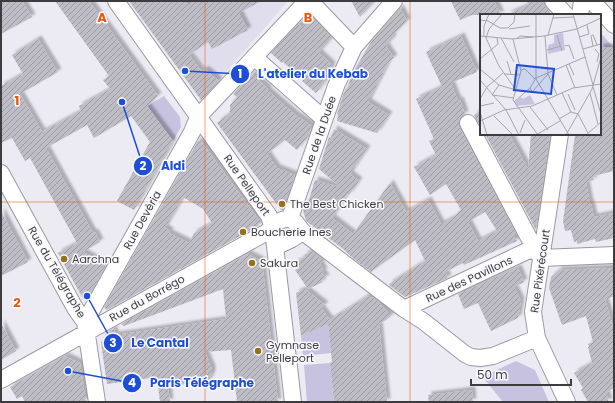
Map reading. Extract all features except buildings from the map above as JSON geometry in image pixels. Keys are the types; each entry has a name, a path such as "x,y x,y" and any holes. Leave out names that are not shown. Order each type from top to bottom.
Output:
{"street":[{"name":"Rue Pelleport","path":"116,1 269,216 275,247 293,402"},
{"name":"Rue Devéria","path":"86,327 192,132 198,117 307,1"},
{"path":"310,1 354,47"},
{"name":"Rue de la Duée","path":"290,218 336,86 354,47 394,1"},
{"path":"553,1 565,14"},
{"path":"580,14 582,1"},
{"path":"592,1 614,25"},
{"path":"254,57 324,119"},
{"path":"468,123 538,254"},
{"name":"Rue Pixérécourt","path":"560,135 538,254 533,312 537,338 567,402"},
{"name":"Rue du Télégraphe","path":"1,173 86,327 97,402"},
{"path":"272,226 290,218 303,232 404,309 423,321 471,357 480,358 493,356 537,338"},
{"name":"Rue du Borrégo","path":"1,380 86,327 251,241 272,226"},
{"path":"275,247 303,232"},
{"name":"Rue des Pavillons","path":"404,309 528,251 538,254 614,255"}],"shaded area":[{"path":"186,1 288,1 219,80 222,83 205,69 193,53 206,43"},
{"path":"601,33 613,47 601,47"},
{"path":"164,96 180,117 181,127 173,141 147,106"},
{"path":"328,324 331,353 303,356 301,336"},
{"path":"516,361 535,370 549,402 503,402 485,380 485,377 488,374"},
{"path":"330,363 334,402 307,402 304,365"}],"place":[{"name":"L'atelier du Kebab","path":"185,71"},
{"name":"Aldi","path":"122,102"},
{"name":"The Best Chicken","path":"282,204"},
{"name":"Boucherie Ines","path":"243,232"},
{"name":"Aarchna","path":"64,259"},
{"name":"Sakura","path":"252,263"},
{"name":"Le Cantal","path":"87,296"},
{"name":"Gymnase Pelleport","path":"258,351"},
{"name":"Paris Télégraphe","path":"68,371"}]}
